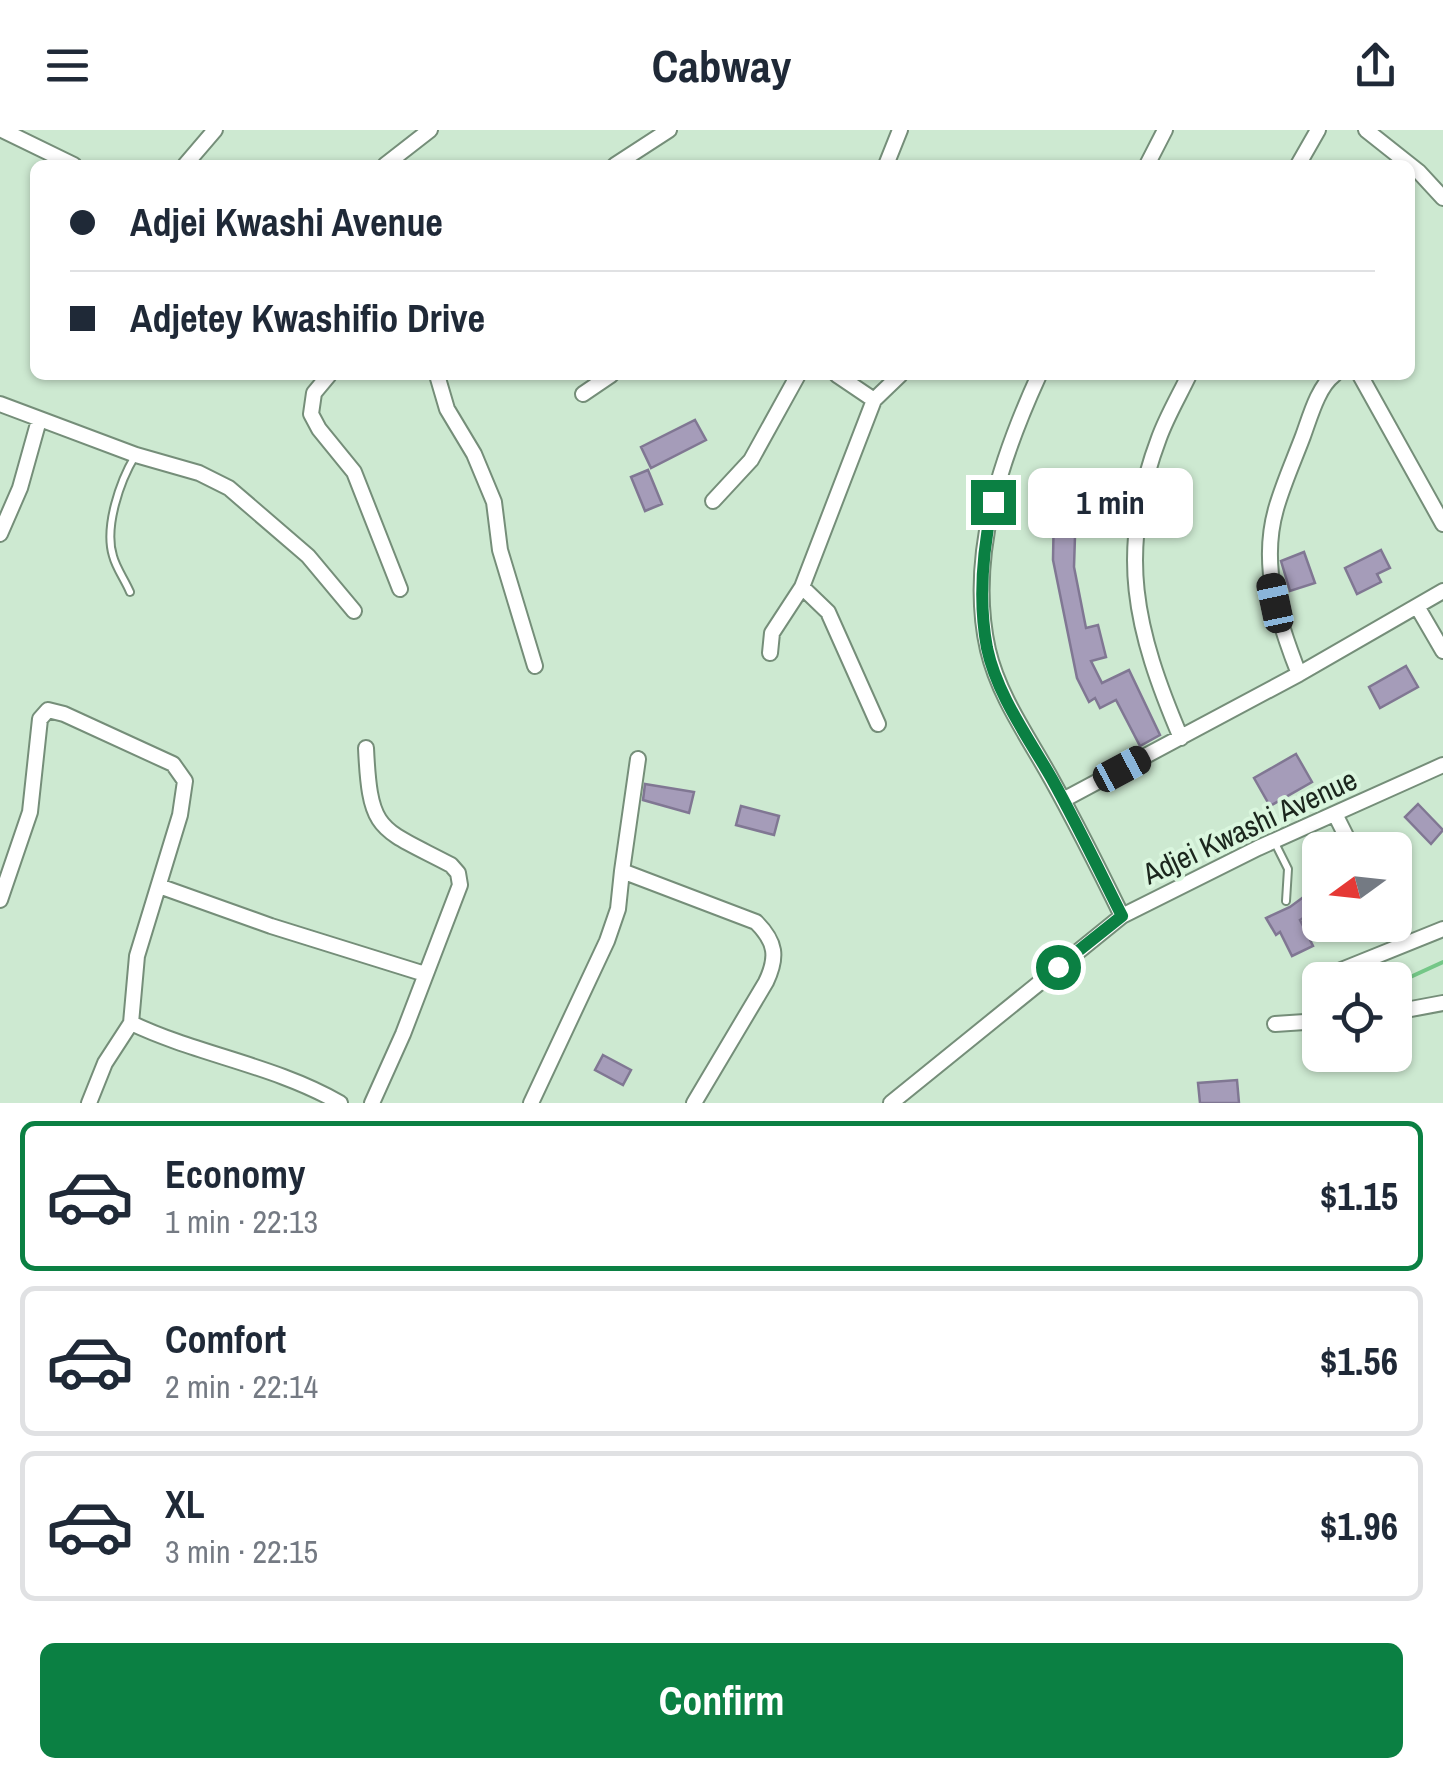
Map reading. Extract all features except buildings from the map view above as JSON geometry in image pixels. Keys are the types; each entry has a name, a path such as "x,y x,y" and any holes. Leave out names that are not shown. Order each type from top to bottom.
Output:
{"street":[{"path":"2,130 64,160"},
{"path":"189,160 216,130"},
{"path":"392,160 430,130"},
{"path":"633,160 669,130"},
{"path":"886,160 900,130"},
{"path":"1149,160 1165,130"},
{"path":"1301,160 1318,130"},
{"path":"1366,130 1405,160"},
{"path":"1415,168 1443,198"},
{"path":"325,380 314,392 311,414 318,429 354,472 400,589"},
{"path":"438,380 447,409 474,454 494,502 500,550 536,666"},
{"path":"582,394 603,380"},
{"path":"713,501 751,460 795,380"},
{"path":"844,380 874,400"},
{"path":"770,653 772,633 802,586 874,400 895,380"},
{"path":"1037,380 999,477 988,527 982,612 988,650 999,685 1064,800 1122,916"},
{"path":"1181,738 1140,622 1134,572 1136,528 1148,474 1159,436 1187,380"},
{"path":"1299,674 1284,638 1270,578 1275,512 1312,411 1328,380"},
{"path":"1363,380 1443,524"},
{"path":"0,404 136,454 198,472 229,488 308,556 354,611"},
{"path":"0,534 20,488 39,420"},
{"path":"802,586 828,612 878,724"},
{"path":"1064,800 1299,674 1443,591"},
{"path":"1418,608 1443,651"},
{"path":"0,900 30,812 40,719 48,710 173,764 185,781 186,792 137,956 131,1023 105,1064 89,1103"},
{"path":"366,748 373,812 382,825 452,865 460,885 404,1034 372,1103"},
{"path":"531,1103 607,941 618,909 638,759"},
{"name":"Adjei Kwashi Avenue","path":"892,1103 1122,916 1443,764"},
{"path":"1336,816 1344,832"},
{"path":"622,871 756,922 769,935 775,950 766,982 694,1103"},
{"path":"159,886 424,974"},
{"path":"1362,962 1443,930"},
{"path":"1412,1008 1443,1002"},
{"path":"1275,1024 1302,1019"},
{"path":"131,1023 158,1036 242,1060 340,1103"}],"lane":[{"path":"130,592 113,556 110,539 126,471 136,454"},
{"path":"1274,841 1288,869 1286,901"}],"waterway":[{"path":"1412,976 1443,962"}],"route":[{"path":"993,502 982,612 988,650 999,685 1064,800 1122,916 1058,967"}]}
